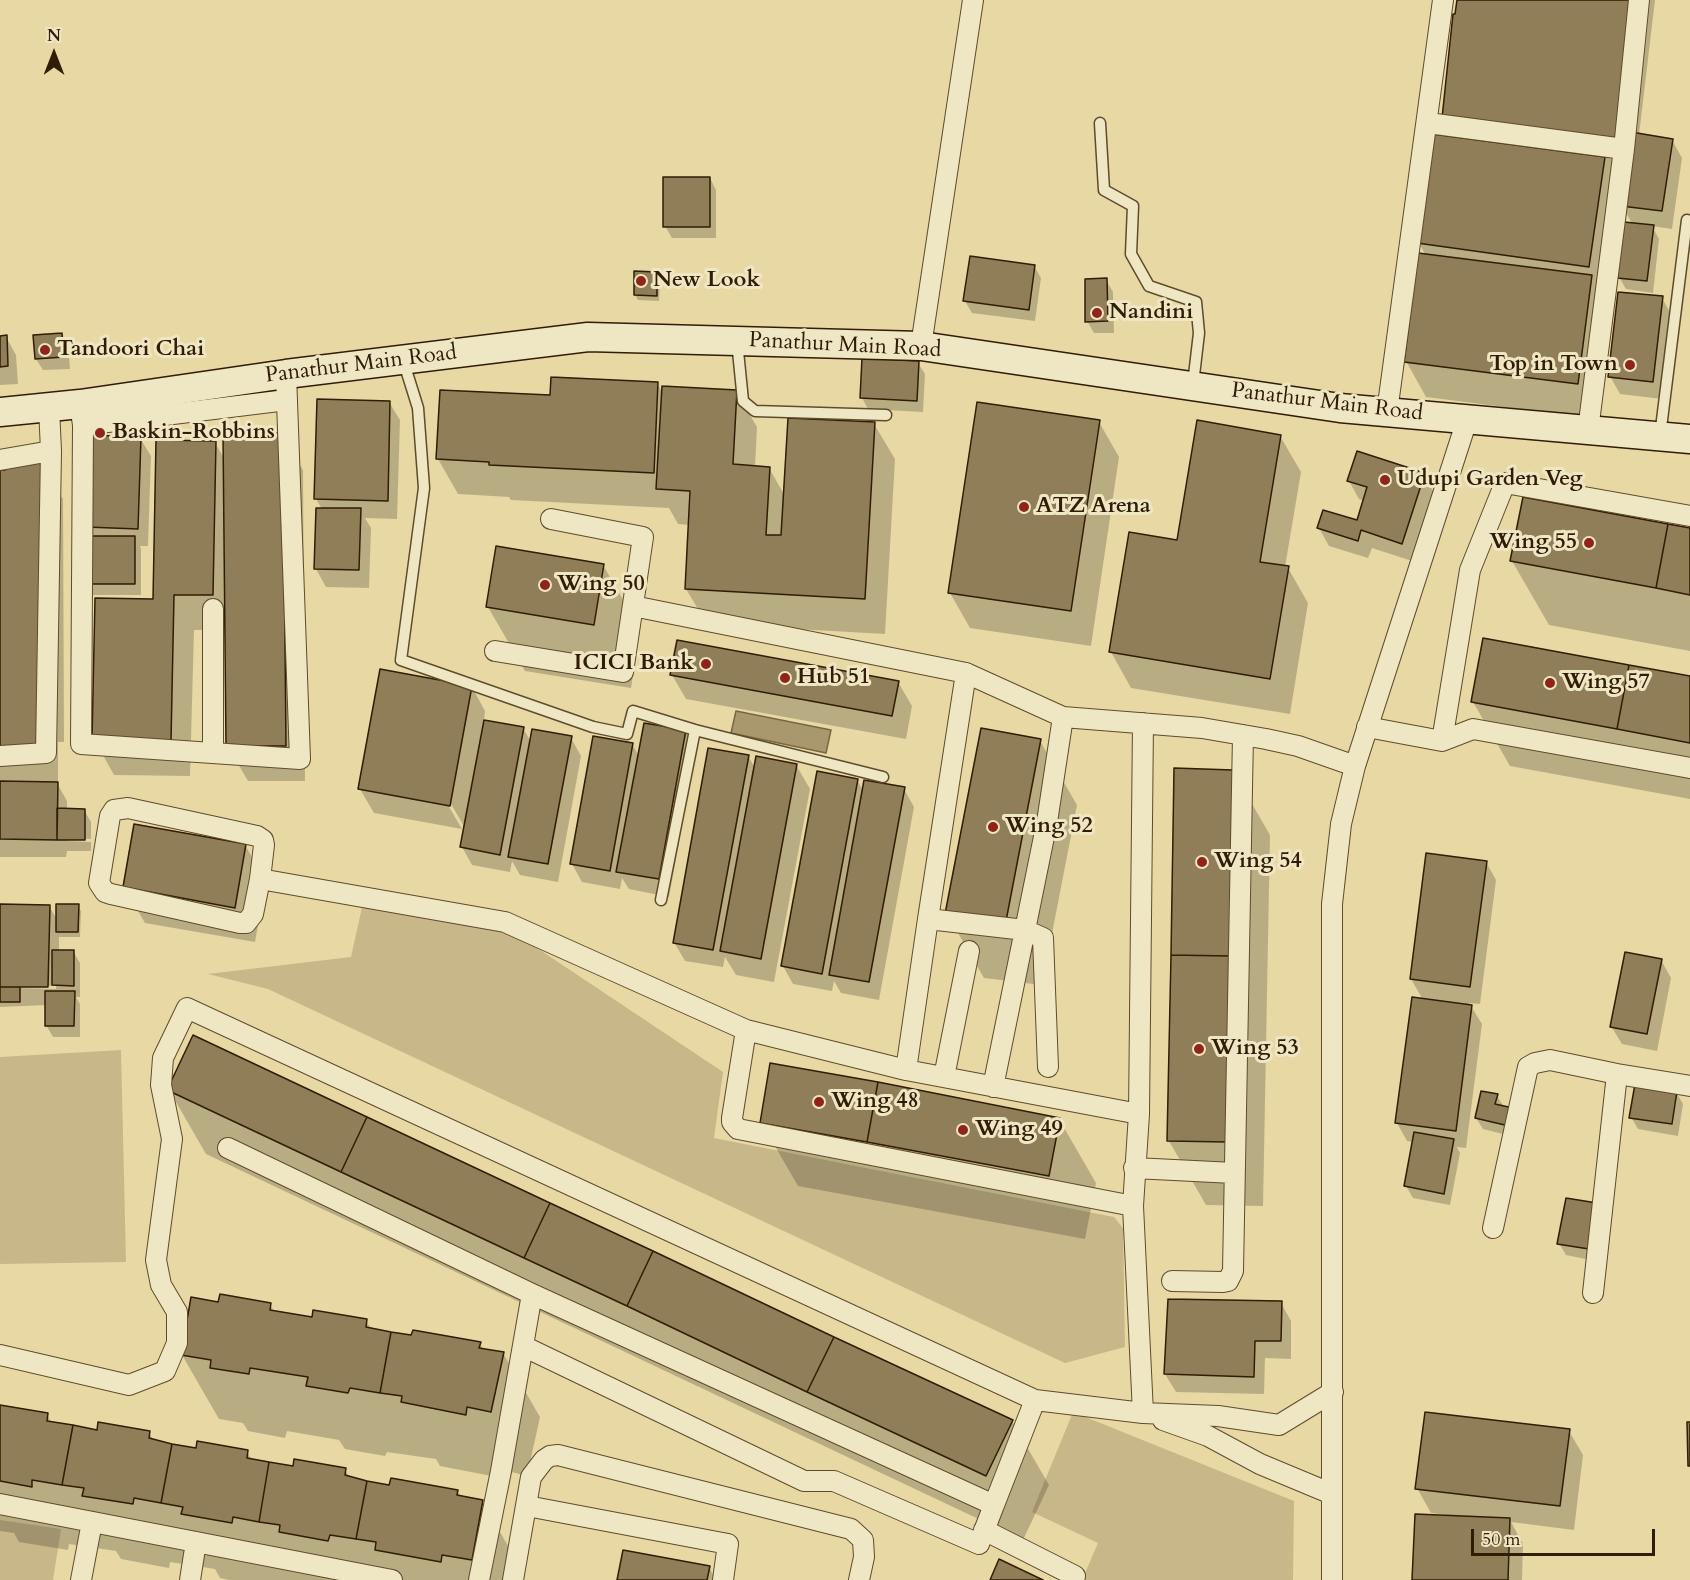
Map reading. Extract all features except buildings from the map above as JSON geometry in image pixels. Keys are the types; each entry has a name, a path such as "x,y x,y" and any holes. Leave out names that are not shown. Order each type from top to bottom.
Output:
{"street":[{"path":"921,346 973,0"},
{"path":"1387,412 1443,0"},
{"path":"1588,430 1624,149 1640,0"},
{"path":"1428,123 1624,149"},
{"name":"Panathur Main Road","path":"0,412 49,406 81,414 287,387 403,360 588,337 921,346 1340,408 1690,439"},
{"path":"81,414 81,744 300,759 287,387"},
{"path":"0,756 46,753 51,451 49,406"},
{"path":"1332,1580 1332,904 1341,824 1367,727 1467,420"},
{"path":"0,460 51,451"},
{"path":"1442,741 1470,570 1505,483 1690,516"},
{"path":"495,651 622,672 643,537 551,519"},
{"path":"633,606 966,673 1063,717 1202,728 1298,746 1355,766"},
{"path":"213,609 213,753"},
{"path":"906,1070 966,673"},
{"path":"993,1087 1047,822 1063,717"},
{"path":"1143,723 1139,1114 1133,1206 1143,1413"},
{"path":"1367,727 1442,741 1473,729 1690,768"},
{"path":"1172,1281 1223,1282 1228,1281 1232,1276 1243,735"},
{"path":"128,808 260,837 264,844 260,879 254,914 246,923 240,924 105,892 99,883 110,816 114,810 128,808"},
{"path":"260,879 505,922 746,1030 906,1070 1139,1114"},
{"path":"928,919 1025,930 1042,938 1048,1067"},
{"path":"944,1077 969,951"},
{"path":"0,1355 129,1385 165,1371 177,1343 177,1312 161,1285 156,1260 172,1139 161,1085 163,1058 187,1008 1035,1400 1143,1413 1218,1416 1279,1425 1333,1392"},
{"path":"746,1030 732,1118 732,1122 738,1129 1133,1206"},
{"path":"1493,1228 1528,1067 1550,1060 1690,1086"},
{"path":"1593,1293 1617,1074"},
{"path":"228,1148 532,1294 994,1506"},
{"path":"1134,1168 1234,1173"},
{"path":"479,1580 532,1294"},
{"path":"523,1346 804,1481 834,1480 979,1544 1035,1400"},
{"path":"1143,1413 1208,1436 1260,1464 1332,1494"},
{"path":"513,1580 531,1477 550,1456 558,1455 851,1529 863,1540 864,1557 859,1580"},
{"path":"0,1504 392,1580"},
{"path":"527,1506 728,1544 723,1580"},
{"path":"81,1580 92,1522"},
{"path":"984,1530 1075,1576"},
{"path":"190,1580 196,1542"}],"lane":[{"path":"1100,123 1104,190 1133,206 1131,254 1149,286 1196,302 1199,333 1193,386"},
{"path":"1660,436 1687,220"},
{"path":"737,341 743,401 755,411 886,415"},
{"path":"403,360 417,408 424,488 401,660 593,727 627,734 633,711 695,730 883,777"},
{"path":"661,900 695,730"}],"shaded area":[{"path":"736,711 831,730 826,753 731,733"},
{"path":"363,903 507,928 723,1072 714,1138 1114,1217 1123,1228 1125,1347 1065,1363 268,989 208,974 351,957"},
{"path":"121,1050 126,1262 0,1264 0,1057"},
{"path":"1073,1412 1294,1501 1293,1580 1082,1580 1098,1543 1032,1512"},
{"path":"0,1520 61,1529 53,1580 0,1580"}],"place":[{"name":"New Look","path":"641,281"},
{"name":"Nandini","path":"1097,313"},
{"name":"Tandoori Chai","path":"45,350"},
{"name":"Top in Town","path":"1630,365"},
{"name":"Baskin-Robbins","path":"100,433"},
{"name":"Udupi Garden Veg","path":"1385,480"},
{"name":"ATZ Arena","path":"1024,507"},
{"name":"Wing 55","path":"1589,543"},
{"name":"Wing 50","path":"545,585"},
{"name":"ICICI Bank","path":"706,664"},
{"name":"Hub 51","path":"785,678"},
{"name":"Wing 57","path":"1550,683"},
{"name":"Wing 52","path":"993,827"},
{"name":"Wing 54","path":"1202,862"},
{"name":"Wing 53","path":"1199,1049"},
{"name":"Wing 48","path":"819,1102"},
{"name":"Wing 49","path":"963,1130"}]}
